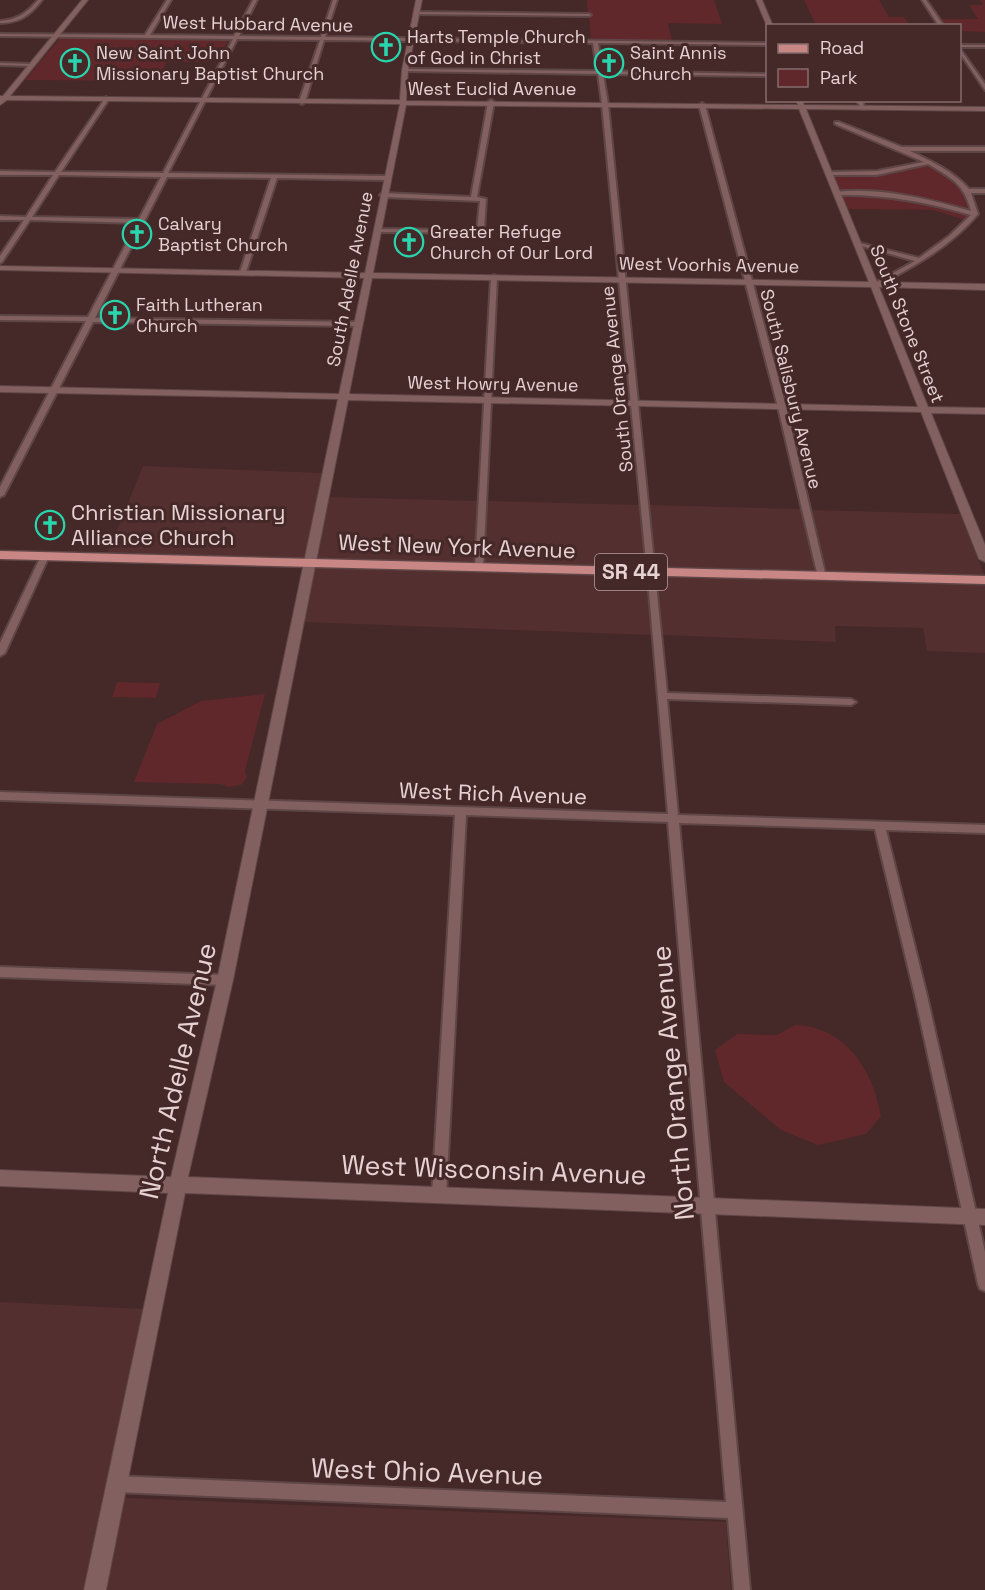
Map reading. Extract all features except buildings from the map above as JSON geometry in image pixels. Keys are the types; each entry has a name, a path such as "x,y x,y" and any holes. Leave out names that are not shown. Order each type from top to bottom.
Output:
{"main road":[{"name":"West New York Avenue","path":"0,555 985,580"}],"street":[{"path":"0,22 20,21 27,17 40,0"},
{"path":"0,105 3,98 85,0"},
{"path":"147,36 169,0"},
{"path":"0,495 255,0"},
{"path":"302,102 335,0"},
{"name":"South Adelle Avenue","path":"310,563 386,178 403,104 405,70 419,0"},
{"path":"759,0 769,24"},
{"path":"924,0 941,24"},
{"path":"416,13 589,15"},
{"name":"West Hubbard Avenue","path":"0,35 766,44"},
{"name":"South Orange Avenue","path":"595,41 605,104 651,572"},
{"path":"961,48 985,46"},
{"path":"961,50 985,88"},
{"path":"0,64 32,65"},
{"path":"405,70 766,75"},
{"name":"West Euclid Avenue","path":"3,98 403,104 491,102 702,105 861,104 985,110"},
{"path":"0,261 55,173 106,99"},
{"path":"474,197 491,102"},
{"name":"South Stone Street","path":"800,104 985,559"},
{"name":"South Salisbury Avenue","path":"702,105 782,407 822,577"},
{"path":"837,123 900,149 943,171 967,191 975,214"},
{"path":"900,149 985,149"},
{"path":"830,174 878,172 927,163"},
{"path":"0,173 386,178"},
{"path":"243,272 275,177"},
{"path":"967,191 985,191"},
{"path":"838,193 896,194 937,202 975,214"},
{"path":"377,231 479,232 482,229 483,199 383,195"},
{"path":"875,285 920,261 952,239 975,214"},
{"path":"0,218 140,220"},
{"path":"857,243 920,261"},
{"name":"West Voorhis Avenue","path":"0,268 985,287"},
{"path":"479,568 494,277"},
{"path":"0,318 357,324"},
{"name":"West Howry Avenue","path":"0,389 985,411"},
{"path":"0,653 45,556"},
{"name":"North Adelle Avenue","path":"95,1590 178,1185 225,980 310,563"},
{"name":"North Orange Avenue","path":"651,572 742,1590"},
{"path":"662,696 851,702"},
{"name":"West Rich Avenue","path":"0,796 985,829"},
{"path":"439,1195 461,811"},
{"path":"879,825 977,1217 985,1284"},
{"path":"0,972 225,980"},
{"name":"West Wisconsin Avenue","path":"0,1178 977,1217"},
{"name":"West Ohio Avenue","path":"116,1484 735,1510"}],"shaded area":[{"path":"143,466 323,473 305,559 107,554"},
{"path":"329,497 478,501 474,563 317,559"},
{"path":"488,501 639,505 645,568 485,564"},
{"path":"650,505 801,509 815,573 656,568"},
{"path":"812,510 961,514 985,577 827,573"},
{"path":"315,567 646,576 651,635 304,622"},
{"path":"657,576 985,584 985,653 927,651 923,628 835,626 836,642 663,635"},
{"path":"0,1302 143,1309 84,1590 0,1590"},
{"path":"124,1498 726,1522 731,1590 106,1590"}],"green space":[{"path":"587,0 714,0 722,24 668,23 672,41 591,40 589,16 592,14 588,14"},
{"path":"804,0 879,0 889,17 904,17 908,24 816,24"},
{"path":"980,0 985,0 985,32 961,31 961,24 945,24 941,19 978,19 969,5 983,5"},
{"path":"61,37 229,39 216,62 167,62 157,81 25,80"},
{"path":"925,166 941,172 955,183 965,198 969,215 965,220 933,210 847,209 835,176 880,174"},
{"path":"117,682 160,683 156,698 112,697"},
{"path":"265,694 245,771 247,777 241,785 228,787 220,784 134,782 157,724 201,701"},
{"path":"795,1025 829,1034 843,1043 864,1068 877,1099 881,1116 866,1134 818,1145 781,1130 724,1082 715,1050 737,1034 777,1035"}],"place":[{"name":"Harts Temple Church of God in Christ","path":"386,47"},
{"name":"New Saint John Missionary Baptist Church","path":"75,63"},
{"name":"Saint Annis Church","path":"609,63"},
{"name":"Calvary Baptist Church","path":"137,234"},
{"name":"Greater Refuge Church of Our Lord","path":"409,242"},
{"name":"Faith Lutheran Church","path":"115,315"},
{"name":"Christian Missionary Alliance Church","path":"50,525"}]}
